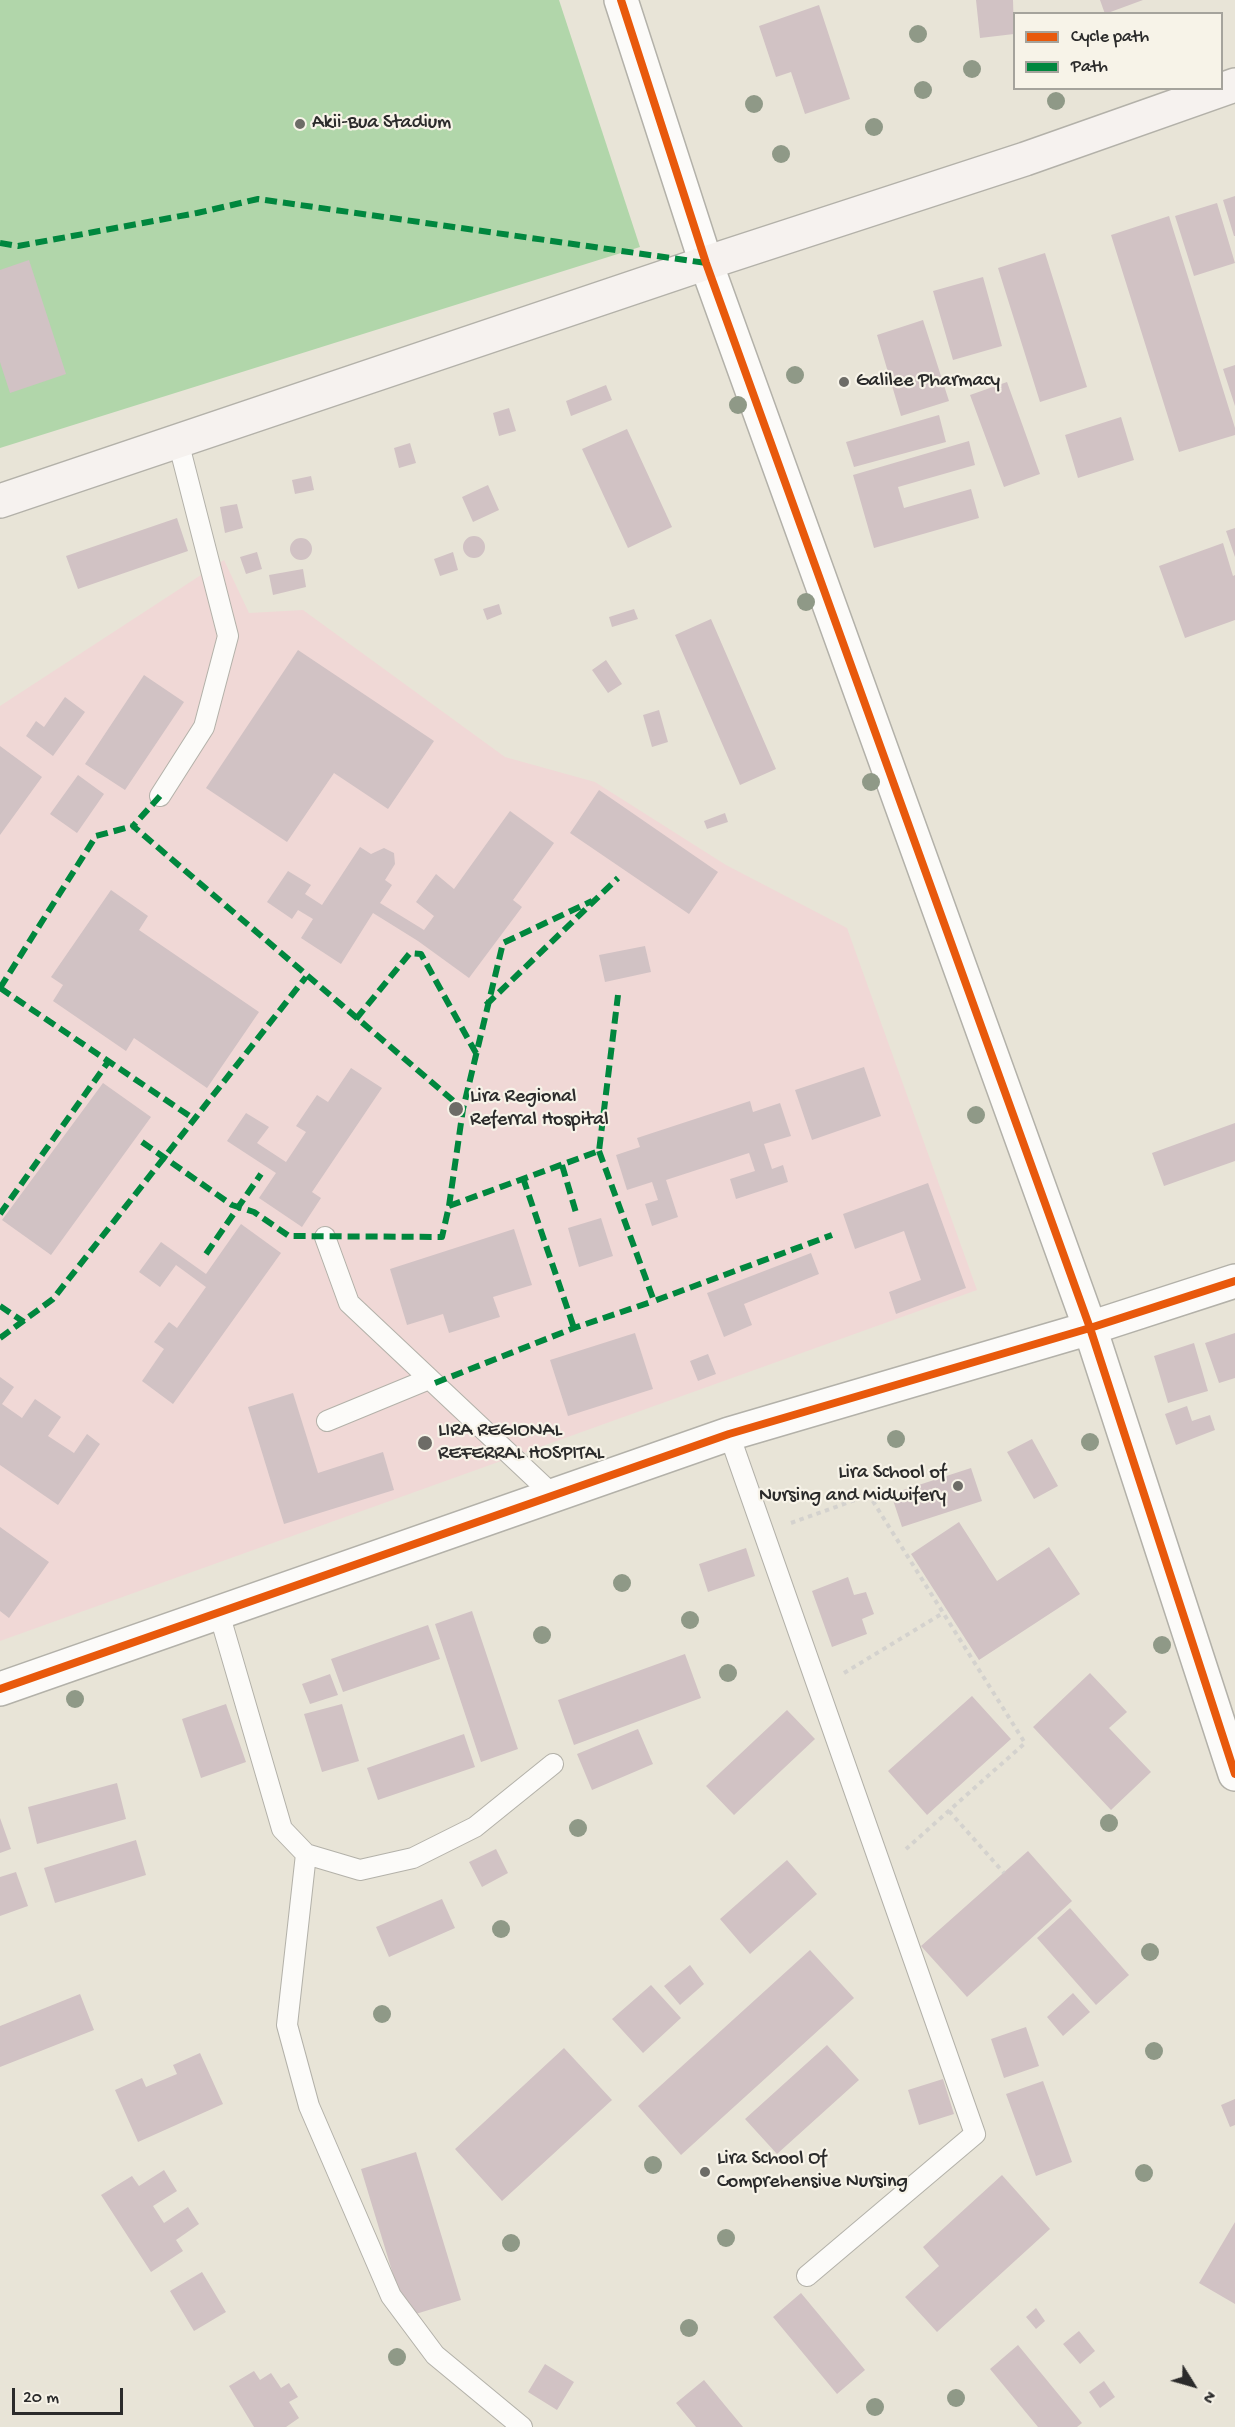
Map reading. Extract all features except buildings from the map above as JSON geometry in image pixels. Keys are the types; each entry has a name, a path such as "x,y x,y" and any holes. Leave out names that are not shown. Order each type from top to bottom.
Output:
{"main road":[{"path":"0,501 706,263 1024,159 1221,90"}],"street":[{"path":"621,0 706,263 1090,1328 1235,1773"},
{"path":"0,1689 729,1434 1090,1328 1235,1281"}],"lane":[{"path":"160,796 204,727 228,636 178,441"},
{"path":"325,1237 349,1302 553,1495"},
{"path":"327,1421 429,1379"},
{"path":"729,1434 975,2134 807,2276"},
{"path":"219,1613 282,1829 306,1854 360,1870 412,1858 475,1827 553,1764"},
{"path":"306,1854 287,2025 309,2106 399,2310 435,2355 522,2427"}],"path":[{"path":"762,1533 869,1495 1025,1743 882,1872"},
{"path":"817,1688 943,1613"},
{"path":"949,1811 1004,1873"}],"shaded area":[{"name":"Lira Regional Referral Hospital","path":"224,560 249,613 303,610 505,757 595,782 726,865 847,928 977,1290 0,1641 0,706"}],"green space":[{"name":"Akii-Bua Stadium","path":"0,0 559,0 640,247 0,448"}],"marked path":[{"path":"0,243 18,246 197,213 258,199 706,263"},
{"path":"160,796 133,826 463,1109"},
{"path":"0,988 96,836 133,826"},
{"path":"486,1005 618,878"},
{"path":"142,1142 232,1205 254,1212 289,1236 442,1237 449,1206 463,1109 503,943 592,901"},
{"path":"356,1019 410,953 421,954 477,1055"},
{"path":"0,1338 53,1299 306,977"},
{"path":"0,988 194,1119"},
{"path":"449,1206 599,1151 618,995"},
{"path":"0,1214 108,1062"},
{"path":"599,1151 654,1301 832,1235"},
{"path":"562,1165 577,1216"},
{"path":"206,1254 261,1174"},
{"path":"523,1178 574,1328"},
{"path":"435,1383 574,1328 654,1301"},
{"path":"0,1306 24,1322"}],"cycle path":[{"path":"621,0 706,263 1090,1328 1235,1774"},
{"path":"0,1689 729,1434 1090,1328 1235,1281"}],"place":[{"name":"Akii-Bua Stadium","path":"300,124"},
{"name":"Galilee Pharmacy","path":"844,382"},
{"name":"Lira Regional Referral Hospital","path":"456,1109"},
{"name":"LIRA REGIONAL REFERRAL HOSPITAL","path":"425,1443"},
{"name":"Lira School of Nursing and Midwifery","path":"958,1486"},
{"name":"Lira School Of Comprehensive Nursing","path":"705,2172"}]}
